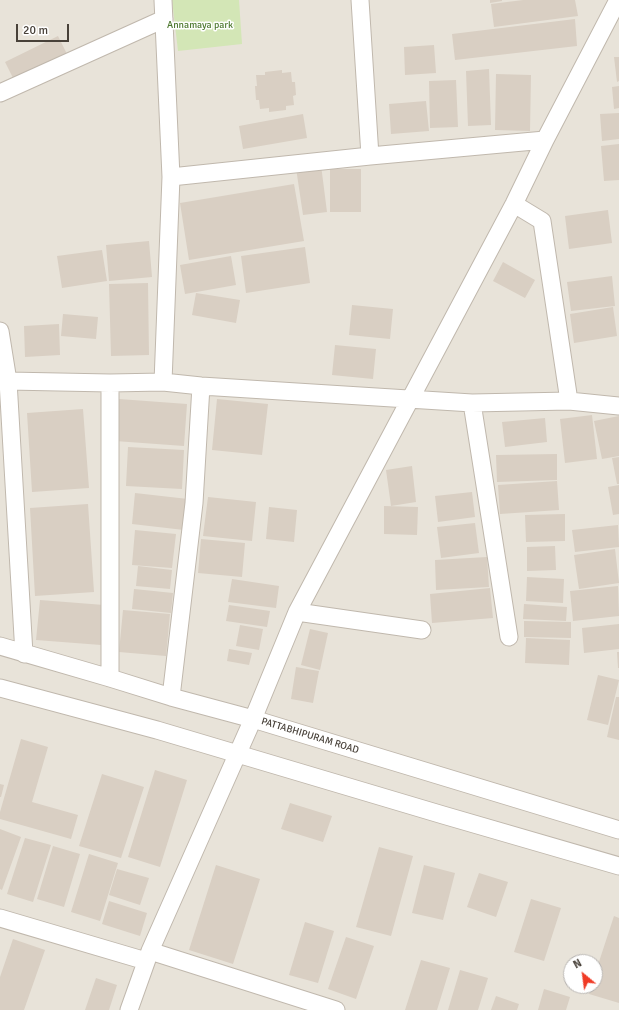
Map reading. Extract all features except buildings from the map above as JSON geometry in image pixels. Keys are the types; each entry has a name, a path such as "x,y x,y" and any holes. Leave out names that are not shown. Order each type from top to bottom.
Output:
{"street":[{"path":"163,382 171,177 164,0"},
{"path":"360,0 370,156"},
{"path":"129,1010 148,956 238,754 297,612 514,204 545,140 618,0"},
{"path":"0,93 164,19"},
{"path":"171,177 370,156 545,140"},
{"path":"514,204 542,221 570,400"},
{"path":"0,331 8,380 24,654"},
{"path":"8,380 110,383 163,382 201,386 409,400 472,403 570,400 619,406"},
{"path":"110,383 110,678"},
{"path":"171,697 194,503 201,386"},
{"path":"472,403 509,636"},
{"path":"297,612 422,630"},
{"name":"PATTABHIPURAM ROAD","path":"0,646 171,697 253,719 619,830"},
{"path":"0,688 157,730 619,866"},
{"path":"0,918 148,956 336,1010"}],"shaded area":[{"path":"0,0 619,0 619,1010 0,1010"}],"green space":[{"name":"Annamaya park","path":"172,0 239,0 242,44 178,51"}]}
